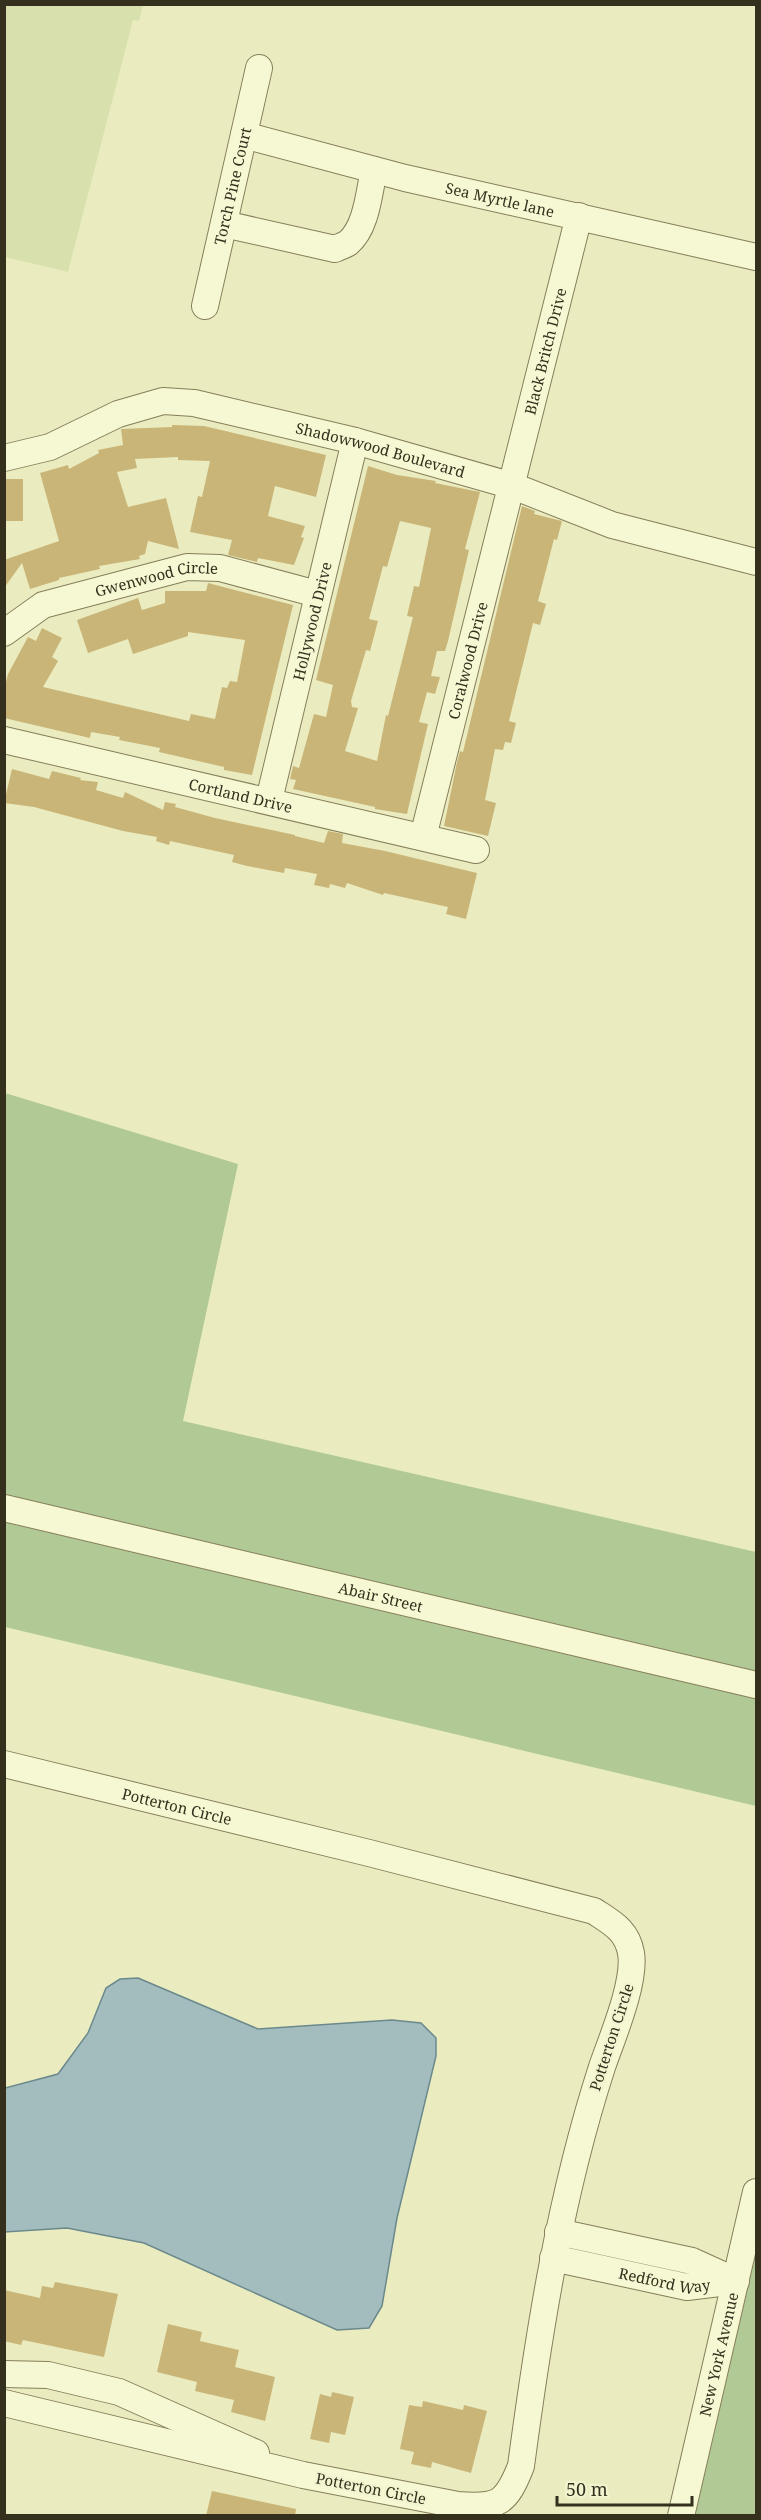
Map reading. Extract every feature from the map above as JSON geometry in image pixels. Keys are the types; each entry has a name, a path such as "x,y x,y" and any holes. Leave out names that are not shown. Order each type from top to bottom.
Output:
{"street":[{"name":"Torch Pine Court","path":"205,306 259,68"},
{"name":"Sea Myrtle lane","path":"243,135 374,170 756,257"},
{"path":"224,224 335,249 348,242 357,229 365,210 374,170"},
{"name":"Black Britch Drive","path":"513,486 579,216"},
{"name":"Shadowwood Boulevard","path":"4,458 50,447 118,414 163,402 194,403 356,441 513,486 612,525 756,562"},
{"name":"Hollywood Drive","path":"269,800 317,594 356,441"},
{"name":"Coralwood Drive","path":"423,837 513,486"},
{"name":"Gwenwood Circle","path":"4,633 43,605 187,567 220,568 317,594"},
{"name":"Cortland Drive","path":"4,740 476,850"},
{"name":"Abair Street","path":"4,1508 756,1685"},
{"name":"Potterton Circle","path":"4,1764 358,1850 594,1911 621,1929 631,1954 630,1981 583,2127 558,2232 521,2466 512,2490 499,2501 480,2506 458,2505 303,2475 4,2403"},
{"name":"New York Avenue","path":"681,2516 756,2192"},
{"name":"Redford Way","path":"558,2232 692,2262 736,2281"},
{"path":"622,2272 628,2247"},
{"name":"Redford Way","path":"553,2258 687,2287 736,2281"},
{"name":"Potterton Circle","path":"4,2374 48,2375 119,2392 213,2432 303,2475"}],"green space":[{"path":"5,4 143,5 139,21 133,20 68,272 5,257"},
{"path":"5,1093 238,1164 183,1421 756,1552 756,1806 5,1627"},
{"path":"756,2238 756,2515 692,2516"}],"water":[{"path":"138,1978 258,2029 392,2020 421,2023 436,2038 436,2056 397,2218 382,2306 369,2328 337,2330 144,2243 67,2228 5,2232 5,2088 58,2074 88,2033 106,1988 120,1979"}],"building":[{"path":"172,425 204,426 326,455 316,497 275,486 268,516 305,526 301,537 304,538 294,565 258,558 257,562 228,555 232,540 190,532 198,496 202,497 210,461 178,460 178,457 135,459 137,468 117,472 128,507 166,498 179,549 148,541 145,554 139,556 140,559 99,566 100,569 59,578 59,580 30,589 22,563 4,588 4,560 59,541 40,473 68,465 69,469 99,453 98,450 123,445 121,429 172,427"},
{"path":"368,466 397,475 436,481 435,483 480,492 465,549 469,550 448,641 445,651 437,651 431,676 440,677 435,694 427,692 419,722 428,724 407,814 375,809 375,807 293,789 296,780 290,779 293,766 299,768 314,714 326,717 333,685 316,680","holes":["400,521 431,528 419,587 414,586 407,616 413,617 388,716 386,715 377,761 345,751 358,708 352,707 351,701 366,650 370,651 378,621 369,619 383,566 387,567"]},
{"path":"4,479 23,479 23,521 4,521"},
{"path":"522,506 535,511 534,514 562,521 557,540 554,539 538,601 546,604 540,625 533,623 509,721 516,723 511,743 505,742 503,750 495,749 485,800 496,803 488,836 444,826 457,762 460,751 463,752"},
{"path":"208,583 293,605 252,775 224,770 224,767 159,752 160,748 119,740 120,737 91,732 90,738 4,718 4,690 8,674 28,637 36,641 42,628 62,638 52,657 58,661 43,687 189,721 191,714 215,719 222,687 227,688 230,681 237,682 245,640 188,632 188,636 133,654 128,639 88,653 77,620 138,598 142,610 165,603 165,591 206,591"},
{"path":"12,769 49,779 52,771 81,778 80,780 98,782 96,790 123,798 125,792 163,810 165,802 176,804 175,807 215,818 324,843 328,831 343,834 342,843 477,873 466,919 446,914 448,907 384,893 383,895 347,883 345,888 330,884 329,888 314,885 317,874 285,868 284,873 247,866 232,862 234,855 170,841 169,845 156,841 157,837 123,831 34,807 4,803"},
{"path":"55,2282 118,2294 104,2357 23,2340 21,2345 4,2341 4,2290 40,2298 42,2286 53,2288"},
{"path":"168,2324 202,2332 200,2341 239,2350 235,2367 275,2377 265,2421 231,2412 234,2400 195,2391 197,2382 157,2372"},
{"path":"332,2392 354,2397 345,2435 331,2432 329,2443 310,2439 320,2394 331,2397"},
{"path":"423,2401 463,2410 464,2405 487,2411 471,2473 432,2462 431,2468 411,2464 414,2452 400,2449 409,2405 422,2407"},
{"path":"212,2491 296,2509 295,2516 206,2516"}]}
